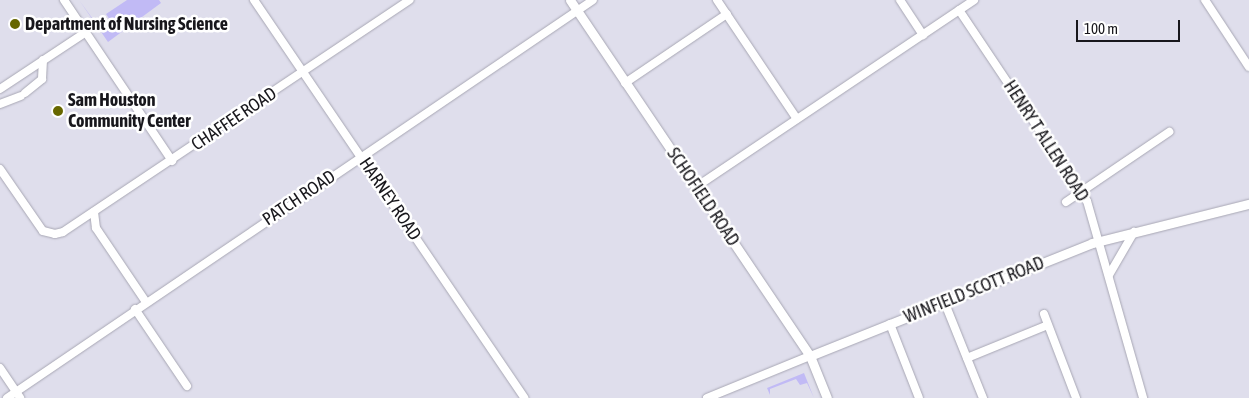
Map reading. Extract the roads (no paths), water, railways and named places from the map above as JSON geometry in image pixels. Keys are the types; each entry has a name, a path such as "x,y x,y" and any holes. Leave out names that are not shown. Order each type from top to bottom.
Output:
{"street":[{"path":"64,0 172,161"},
{"name":"HARNEY ROAD","path":"254,0 524,398"},
{"name":"CHAFFEE ROAD","path":"0,170 42,231 56,234 94,212 172,161 410,0"},
{"name":"SCHOFIELD ROAD","path":"570,0 810,356 827,398"},
{"name":"PATCH ROAD","path":"7,398 18,395 135,309 593,0"},
{"path":"717,0 797,119"},
{"path":"900,0 923,35"},
{"path":"696,186 974,0"},
{"path":"1205,0 1249,67"},
{"name":"HENRY T ALLEN ROAD","path":"959,10 1082,191 1100,240 1143,398"},
{"path":"626,83 727,14"},
{"path":"0,89 86,32"},
{"path":"0,104 23,95 42,79 43,60"},
{"path":"1066,202 1168,132"},
{"name":"WINFIELD SCOTT ROAD","path":"707,398 944,301 1100,240 1249,204"},
{"path":"94,212 96,228 146,302"},
{"path":"1109,275 1134,232"},
{"path":"944,301 983,398"},
{"path":"135,309 187,386"},
{"path":"1044,314 1076,398"},
{"path":"890,324 919,398"},
{"path":"967,358 1048,326"},
{"path":"0,368 18,395"}],"place":[{"name":"Department of Nursing Science","path":"15,24"},
{"name":"Sam Houston Community Center","path":"58,111"}]}
